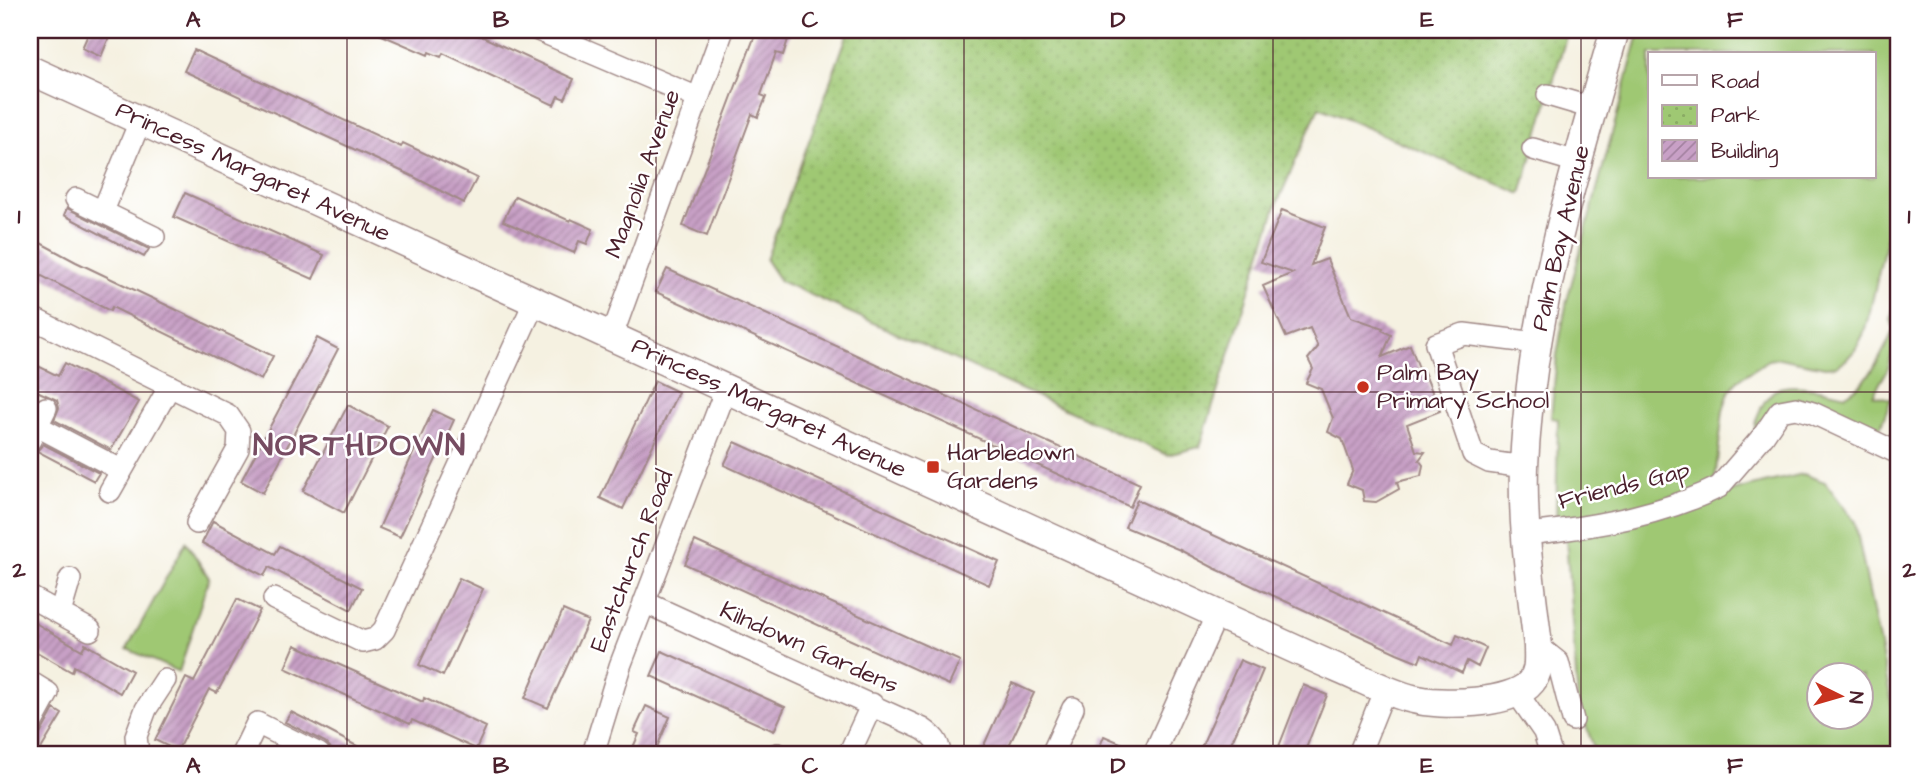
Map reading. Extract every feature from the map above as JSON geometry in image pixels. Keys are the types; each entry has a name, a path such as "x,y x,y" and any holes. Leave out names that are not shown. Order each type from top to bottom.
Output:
{"main road":[{"name":"Palm Bay Avenue","path":"1517,692 1531,682 1538,669 1526,534 1524,467 1544,295 1577,162 1615,30"},
{"name":"Princess Margaret Avenue","path":"30,70 1385,689 1414,699 1446,703 1485,700 1517,692"}],"street":[{"path":"538,30 698,98"},
{"name":"Magnolia Avenue","path":"612,336 723,30"},
{"path":"1548,96 1592,108"},
{"path":"103,211 141,119"},
{"path":"1533,149 1577,162"},
{"path":"76,199 154,237"},
{"path":"274,599 363,642 375,639 384,630 535,301"},
{"path":"30,317 228,415 239,431 238,449 197,523"},
{"path":"1524,467 1489,462 1473,454 1436,344 1464,334 1537,343"},
{"path":"110,491 170,386"},
{"name":"Eastchurch Road","path":"593,754 620,666 726,389"},
{"name":"Friends Gap","path":"1526,534 1588,525 1660,509 1719,487 1763,436 1780,411 1796,408 1813,413 1898,453"},
{"path":"37,425 121,470"},
{"path":"60,613 70,579"},
{"path":"30,597 90,630"},
{"name":"Kilndown Gardens","path":"644,602 872,704 932,735 939,745 940,754"},
{"path":"1154,754 1217,614"},
{"path":"1538,646 1558,662 1573,720"},
{"path":"138,754 137,705 165,680"},
{"path":"30,682 48,693 30,726"},
{"path":"1359,754 1385,689"},
{"path":"1517,692 1544,732 1551,754"},
{"path":"849,754 872,704"},
{"path":"1052,754 1073,708"},
{"path":"242,754 257,723 319,754"}],"green space":[{"path":"849,30 1568,30 1521,194 1319,107 1276,206 1200,447 1167,455 780,281 766,260"},
{"path":"1640,30 1898,30 1898,187 1863,335 1846,360 1836,366 1825,367 1779,358 1768,360 1738,380 1729,392 1723,411 1715,480 1700,491 1556,524 1558,419 1551,418 1557,355 1567,300"},
{"path":"1898,295 1898,331 1888,369 1873,395 1891,399 1878,433 1808,404 1756,434 1758,414 1775,390 1790,386 1846,395 1863,382 1885,349 1894,329 1891,319"},
{"path":"1803,474 1825,482 1855,522 1898,735 1898,754 1596,754 1578,703 1566,538"},
{"path":"186,542 209,578 179,672 127,649"}],"building":[{"path":"90,30 112,30 101,57 82,48"},
{"path":"370,30 468,30 574,79 565,99 558,96 554,105 443,53 441,57 429,52 428,55"},
{"path":"757,30 791,30 783,55 776,53 761,95 766,97 758,117 752,114 707,236 683,226"},
{"path":"194,50 401,147 403,143 477,178 464,203 410,175 184,71"},
{"path":"185,193 324,255 313,279 174,217"},
{"path":"515,196 593,229 587,244 579,241 574,253 503,221"},
{"path":"67,208 149,249 144,257 64,215"},
{"path":"1282,210 1325,227 1311,265 1327,259 1351,317 1383,328 1382,330 1391,335 1382,357 1410,345 1440,411 1407,424 1416,451 1425,452 1419,460 1423,465 1421,476 1397,482 1399,489 1376,502 1364,501 1362,490 1347,484 1353,470 1342,439 1328,432 1333,418 1321,389 1306,383 1313,369 1308,359 1318,347 1310,328 1286,337 1263,286 1293,273 1261,262"},
{"path":"35,240 273,356 261,380 112,307 110,311 30,270 30,252"},
{"path":"667,269 1140,484 1130,507 656,292"},
{"path":"317,338 338,349 263,493 241,481"},
{"path":"30,362 58,376 65,363 139,402 111,450 54,420 59,408 57,400 30,388"},
{"path":"655,381 678,392 623,509 600,498"},
{"path":"348,405 388,426 344,513 303,491"},
{"path":"433,410 454,420 400,537 379,528"},
{"path":"735,442 999,562 989,585 724,465"},
{"path":"43,444 99,473 94,481 37,451"},
{"path":"1137,500 1453,645 1457,635 1486,648 1478,667 1467,661 1462,673 1422,654 1419,662 1125,527"},
{"path":"213,521 275,554 280,546 362,588 351,610 269,567 264,576 202,543"},
{"path":"695,541 960,661 949,685 685,564"},
{"path":"459,578 483,589 443,676 419,665"},
{"path":"237,599 260,610 217,693 209,689 177,751 155,740 186,678 194,682"},
{"path":"563,610 588,621 548,708 525,698"},
{"path":"30,620 82,650 85,644 132,671 120,693 74,666 72,672 30,648"},
{"path":"295,645 423,702 424,698 486,727 476,749 412,720 410,724 285,668"},
{"path":"662,651 785,707 774,731 651,676"},
{"path":"1240,660 1263,670 1248,706 1226,754 1198,754"},
{"path":"1012,683 1034,693 1005,754 980,754"},
{"path":"1303,685 1327,695 1304,754 1276,754"},
{"path":"646,706 670,717 654,754 630,754 639,734 634,732"},
{"path":"54,709 62,714 38,754 30,754 30,739 41,733"},
{"path":"291,712 372,754 332,754 325,742 285,722"},
{"path":"1104,736 1141,752 1141,754 1097,754"}],"place":[{"name":"Palm Bay Primary School","path":"1363,387"},
{"name":"Harbledown Gardens","path":"933,467"}],"district":[{"name":"NORTHDOWN","path":"360,445"}]}
